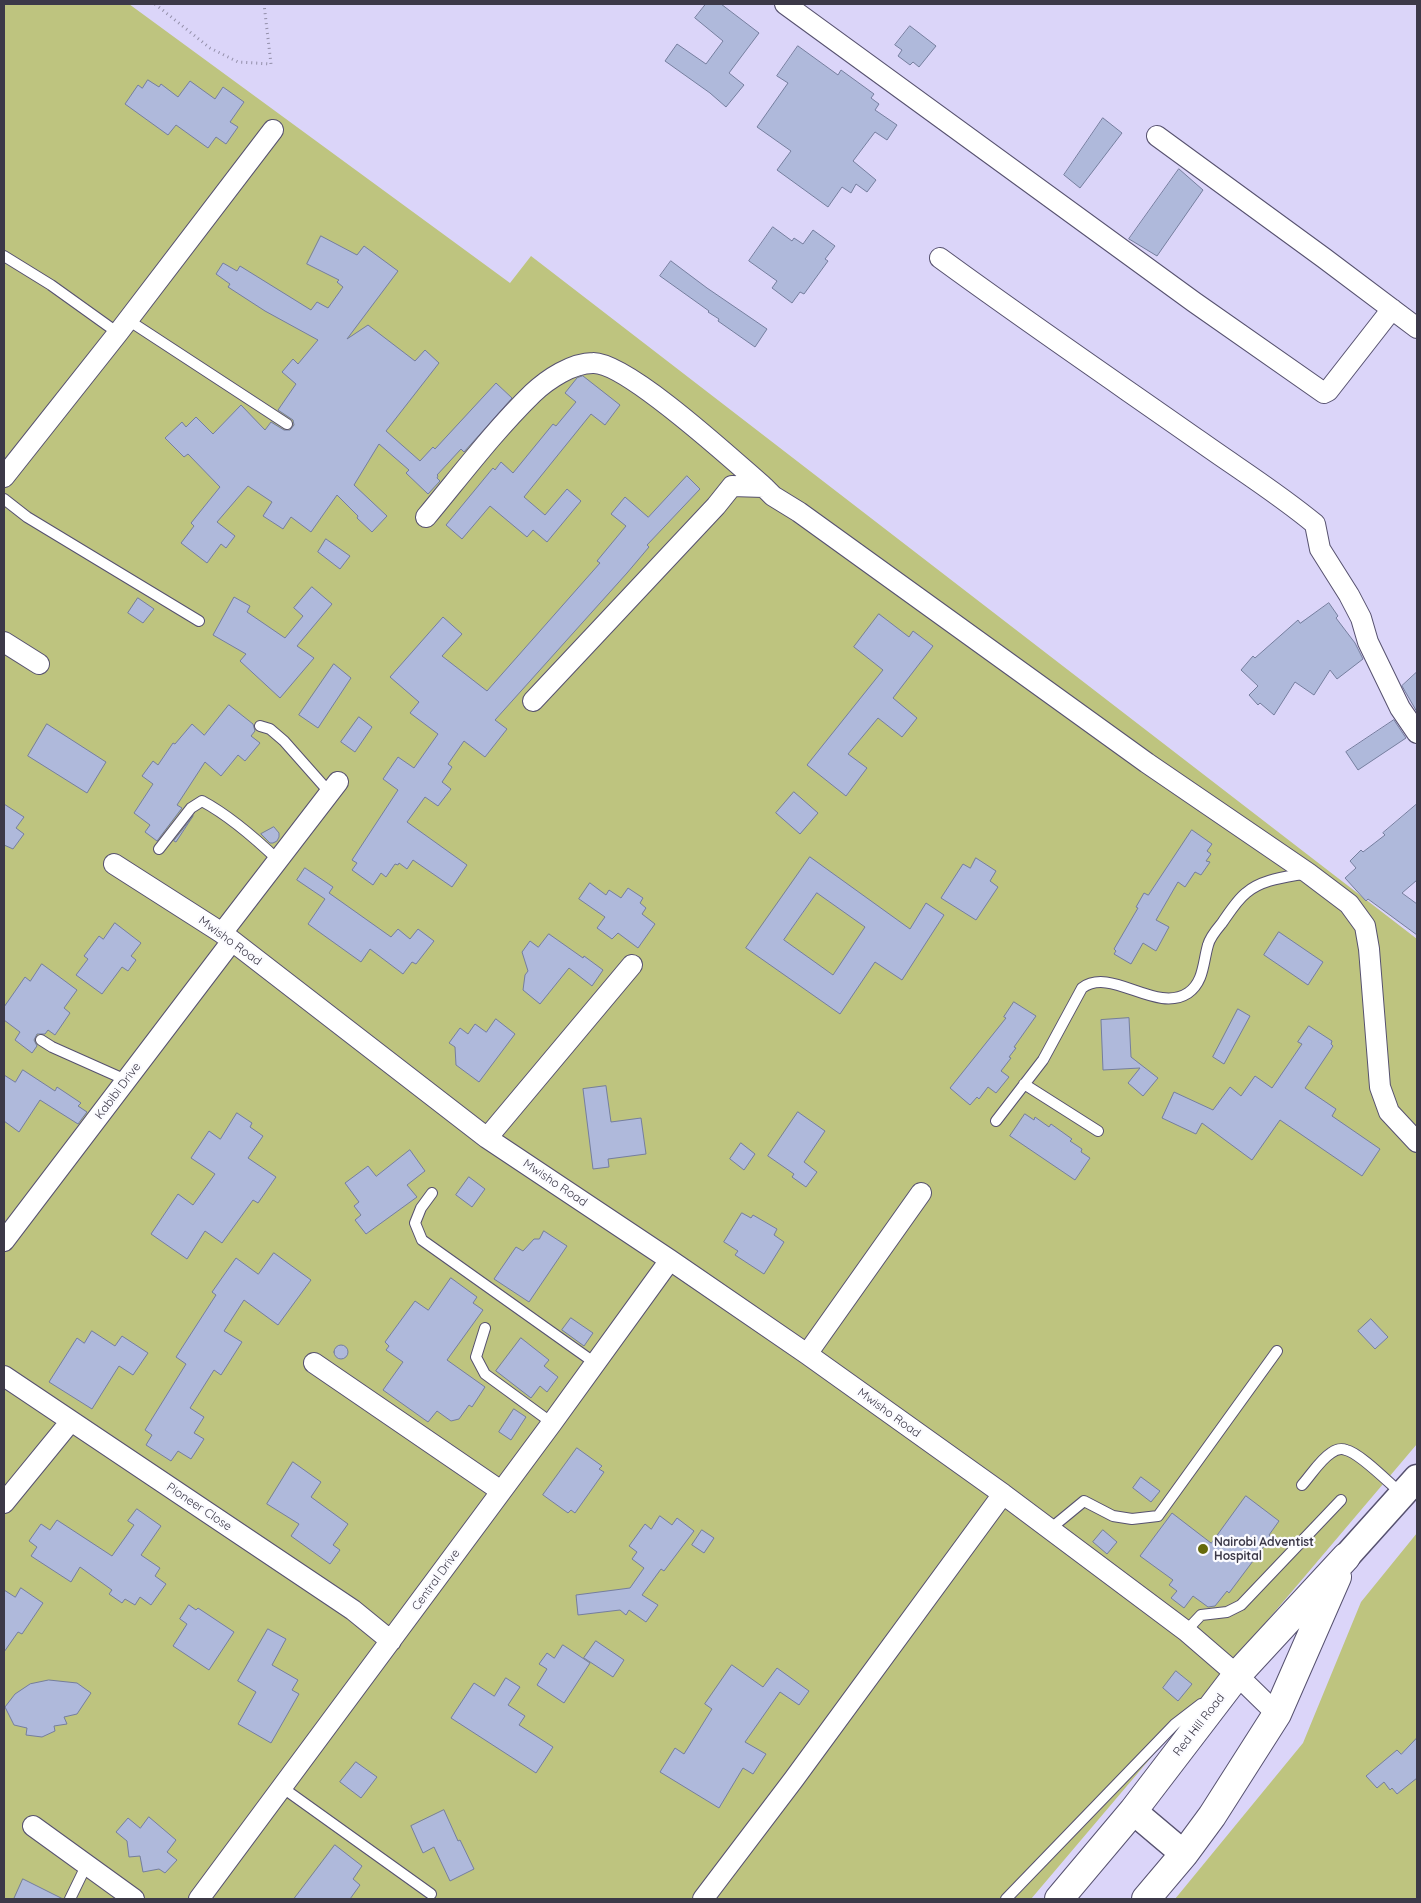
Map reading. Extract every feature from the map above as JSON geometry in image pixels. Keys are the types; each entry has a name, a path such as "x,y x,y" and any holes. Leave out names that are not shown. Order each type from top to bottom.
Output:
{"main road":[{"name":"Red Hill Road","path":"1059,1899 1133,1811 1237,1676 1346,1557"},
{"name":"Red Hill Road","path":"1146,1899 1184,1854 1212,1816 1277,1714 1346,1557"}],"street":[{"path":"786,4 1194,302 1324,393 1328,391 1392,309"},
{"path":"4,477 123,326 273,130"},
{"path":"1157,136 1417,328"},
{"path":"940,258 1049,337 1268,488 1315,524 1320,549 1349,595 1361,618 1368,642 1400,708 1417,733"},
{"path":"426,516 534,392 557,375 574,367 594,362 613,368 674,409 773,496 807,518 1147,763 1308,873 1349,904 1365,926 1370,949 1380,1087 1389,1112 1417,1142"},
{"path":"533,701 716,506 732,486 764,487"},
{"path":"4,642 39,664"},
{"name":"Kabibi Drive","path":"4,1242 126,1080 227,937 278,860 334,787"},
{"name":"Mwisho Road","path":"114,864 227,937 486,1138 670,1260 807,1354 1003,1494 1186,1631 1277,1714"},
{"path":"486,1138 632,965"},
{"path":"807,1354 921,1193"},
{"name":"Central Drive","path":"199,1899 391,1642 670,1260"},
{"path":"314,1363 501,1491"},
{"name":"Pioneer Close","path":"4,1376 352,1610 391,1642"},
{"path":"4,1503 71,1421"},
{"name":"Red Hill Road","path":"1346,1557 1410,1486"},
{"path":"703,1899 800,1772 1003,1494"},
{"path":"1133,1811 1184,1854"},
{"path":"33,1826 134,1899"}],"lane":[{"path":"4,256 287,424"},
{"path":"4,499 27,517 199,621"},
{"path":"260,726 270,729 334,787"},
{"path":"159,848 191,808 202,801 218,810 265,847 278,860"},
{"path":"996,1121 1043,1060 1082,988 1090,982 1100,981 1155,996 1177,998 1189,992 1201,978 1208,942 1246,893 1265,882 1308,873"},
{"path":"41,1040 52,1047 126,1080"},
{"path":"1024,1084 1098,1131"},
{"path":"432,1193 420,1208 416,1222 422,1240 595,1363"},
{"path":"485,1328 476,1358 486,1374 552,1423"},
{"path":"1050,1529 1084,1501 1113,1516 1132,1520 1158,1516 1277,1351"},
{"path":"1302,1485 1331,1452 1343,1449 1410,1486"},
{"path":"1186,1631 1201,1615 1227,1612 1241,1605 1341,1500"},
{"path":"1006,1899 1175,1724 1237,1676"},
{"path":"283,1788 431,1894"},
{"path":"70,1899 86,1866"}],"path":[{"path":"155,4 210,48 238,62 271,64 264,4"}],"green space":[{"path":"4,4 129,4 510,283 531,256 1417,939 1417,1444 1031,1899 4,1899"},
{"path":"1417,1533 1417,1899 1175,1899 1303,1743 1361,1602"}],"building":[{"path":"706,4 721,4 759,33 729,73 744,85 726,107 710,93 665,61 677,44 706,64 723,41 695,18"},
{"path":"910,26 936,46 919,67 913,62 910,65 898,56 902,50 895,45"},
{"path":"798,46 838,75 841,70 874,94 871,98 879,104 875,110 897,125 887,140 875,132 853,161 876,180 867,192 856,184 851,193 842,187 828,207 777,170 791,151 757,127 788,83 777,76"},
{"path":"148,80 159,87 161,84 178,97 190,81 215,99 223,87 244,102 230,122 238,127 226,144 216,137 208,148 176,125 168,135 125,104 138,85 142,88"},
{"path":"1103,118 1122,133 1080,188 1064,175"},
{"path":"1179,169 1203,190 1157,256 1129,239"},
{"path":"773,227 792,241 794,238 803,244 813,230 835,246 825,259 828,261 804,294 800,292 792,303 772,288 777,281 749,261"},
{"path":"321,236 357,255 364,246 398,271 347,339 368,325 415,361 425,350 439,363 386,431 420,461 433,447 435,449 496,383 512,398 464,452 461,449 437,475 440,481 428,494 406,473 409,470 379,444 354,485 387,516 372,532 337,495 311,532 291,517 283,529 263,516 272,502 248,486 217,522 235,536 226,548 221,544 207,563 181,543 194,526 191,523 220,487 188,454 184,457 165,438 182,422 186,427 196,417 213,434 241,405 265,430 271,422 284,430 290,430 294,425 293,420 278,410 296,384 282,372 293,359 298,364 318,340 265,311 228,287 230,284 216,274 223,263 237,271 240,266 311,310 317,302 328,308 343,287 337,282 339,280 307,264"},
{"path":"671,261 767,329 755,347 660,276"},
{"path":"583,376 620,405 605,425 591,414 524,497 545,515 567,489 581,501 547,542 533,530 527,537 490,506 462,539 446,525 493,468 495,470 501,462 513,473 553,424 556,426 576,402 565,393 577,378"},
{"path":"687,476 700,489 647,545 649,547 627,573 495,720 507,729 485,757 464,741 448,764 452,767 442,782 451,789 438,806 425,797 407,822 467,865 452,887 413,860 407,869 399,863 398,865 395,864 386,877 381,873 373,885 352,870 357,863 352,860 398,790 383,779 398,757 414,768 438,734 410,713 419,702 390,677 443,617 462,634 442,656 487,691 600,563 597,561 626,526 611,514 625,497 648,517"},
{"path":"326,539 350,556 340,569 318,552"},
{"path":"312,587 332,604 297,646 314,658 280,698 240,661 246,654 213,635 234,597 250,606 247,612 285,638 303,616 294,608"},
{"path":"138,598 154,609 143,623 128,613"},
{"path":"1329,603 1338,616 1336,618 1355,643 1363,659 1337,679 1330,670 1314,695 1295,682 1274,715 1260,703 1258,705 1249,695 1258,686 1241,670 1253,656 1255,658 1298,620 1300,623"},
{"path":"879,614 909,637 913,631 933,646 893,698 917,718 902,737 878,718 848,754 867,768 846,796 807,765 883,670 854,647"},
{"path":"334,664 351,678 318,728 299,715"},
{"path":"1417,672 1417,712 1402,686"},
{"path":"229,705 253,724 255,731 251,736 260,743 245,761 238,755 221,776 205,762 177,805 182,808 157,841 145,832 150,825 134,813 153,784 142,776 153,761 158,765 173,743 175,744 192,724 204,735"},
{"path":"359,717 372,727 355,752 341,742"},
{"path":"1394,720 1406,738 1358,770 1346,752"},
{"path":"47,724 106,762 87,793 28,756"},
{"path":"794,792 818,813 800,834 776,813"},
{"path":"4,804 24,817 16,828 24,834 13,849 4,845"},
{"path":"1417,804 1417,880 1402,893 1417,904 1417,935 1368,899 1366,901 1345,878 1356,868 1350,861 1361,850 1363,852 1385,835 1383,833"},
{"path":"193,816 176,842 174,841"},
{"path":"274,827 279,833 279,837 277,841 270,843 261,834"},
{"path":"1192,830 1212,844 1207,851 1211,854 1206,861 1210,862 1201,875 1195,872 1185,887 1178,882 1156,920 1169,927 1156,951 1143,943 1131,964 1114,954 1116,951 1114,949 1138,908 1136,907 1144,893 1148,895"},
{"path":"810,857 910,929 926,903 944,915 902,980 875,962 840,1014 746,948","holes":["817,893 865,927 833,975 784,940"]},
{"path":"976,858 996,871 990,881 998,887 976,920 941,898 963,864 970,868"},
{"path":"305,868 333,887 329,893 391,937 398,929 410,939 418,929 434,941 416,964 412,962 403,974 370,949 361,962 308,924 325,899 297,880"},
{"path":"590,883 606,895 609,890 621,898 628,888 643,898 640,903 646,908 642,914 655,924 638,948 618,933 612,939 597,928 605,917 579,899"},
{"path":"115,923 141,943 131,956 136,960 128,971 122,967 102,994 76,975 88,959 84,956 99,936 103,939"},
{"path":"1279,932 1323,962 1308,985 1264,955"},
{"path":"549,934 603,970 592,986 569,968 540,1004 523,990 525,975 528,971 522,952 530,941 538,947"},
{"path":"42,964 77,990 64,1008 70,1013 55,1035 48,1030 45,1034 37,1034 34,1040 37,1046 32,1053 15,1040 20,1032 4,1020 4,1007 25,977 30,981"},
{"path":"1014,1002 1036,1016 1014,1047 1016,1048 1009,1057 1011,1058 1001,1071 1009,1077 996,1093 988,1087 979,1099 977,1097 970,1105 950,1088 1006,1018 1004,1017"},
{"path":"1238,1009 1250,1016 1224,1064 1213,1057"},
{"path":"1129,1018 1131,1057 1158,1078 1143,1096 1128,1083 1140,1068 1103,1070 1101,1020"},
{"path":"496,1019 515,1034 479,1082 456,1065 455,1047 449,1043 460,1028 468,1034 475,1024 486,1032"},
{"path":"1309,1026 1332,1041 1331,1044 1333,1046 1305,1088 1336,1109 1332,1116 1380,1149 1362,1176 1280,1120 1252,1160 1202,1123 1196,1134 1162,1118 1174,1092 1213,1110 1230,1087 1241,1096 1255,1076 1272,1088 1302,1044 1298,1042"},
{"path":"23,1070 55,1091 57,1087 81,1103 78,1106 87,1112 78,1124 40,1100 19,1132 4,1121 4,1075 15,1082"},
{"path":"606,1086 611,1122 641,1118 646,1154 608,1159 609,1167 593,1169 583,1089"},
{"path":"798,1112 825,1131 804,1162 817,1172 806,1187 792,1177 794,1174 768,1156"},
{"path":"237,1113 252,1123 250,1127 263,1136 248,1158 276,1177 258,1203 253,1200 222,1243 205,1231 187,1259 151,1234 178,1194 193,1205 215,1174 191,1158 209,1131 220,1139"},
{"path":"1025,1114 1034,1120 1035,1117 1049,1127 1051,1124 1072,1139 1070,1141 1082,1149 1081,1152 1090,1158 1075,1180 1010,1136"},
{"path":"741,1143 755,1154 744,1170 730,1159"},
{"path":"410,1150 425,1171 407,1185 417,1197 366,1234 355,1220 361,1215 354,1206 359,1202 345,1183 368,1166 376,1176"},
{"path":"469,1177 485,1189 472,1207 456,1195"},
{"path":"742,1213 751,1218 753,1215 777,1229 774,1235 784,1242 764,1274 735,1255 738,1251 724,1242"},
{"path":"544,1231 567,1246 529,1302 494,1279 516,1247 523,1251 534,1239 539,1239"},
{"path":"274,1253 311,1280 278,1325 244,1300 224,1331 242,1342 221,1375 214,1370 190,1408 204,1417 194,1433 204,1439 191,1459 178,1451 171,1461 146,1445 152,1435 145,1430 186,1364 176,1357 216,1295 212,1292 236,1258 258,1274"},
{"path":"451,1278 477,1297 473,1303 483,1310 447,1360 485,1387 472,1407 469,1405 459,1419 451,1421 437,1411 428,1422 383,1390 403,1362 386,1350 389,1346 385,1342 415,1301 428,1310"},
{"path":"571,1318 593,1333 584,1346 562,1330"},
{"path":"1371,1319 1388,1337 1375,1349 1358,1331"},
{"path":"92,1331 115,1346 122,1336 148,1353 133,1375 119,1366 92,1409 49,1382 77,1338 84,1343"},
{"path":"521,1338 549,1360 544,1366 558,1377 547,1392 540,1386 531,1398 496,1371"},
{"path":"338,1345 344,1345 348,1352 344,1359 338,1359 334,1355 334,1349"},
{"path":"514,1409 526,1417 511,1440 499,1432"},
{"path":"577,1448 602,1466 599,1469 604,1472 575,1513 571,1510 568,1513 543,1495"},
{"path":"293,1462 321,1482 311,1497 348,1524 333,1545 340,1550 330,1564 291,1536 299,1524 267,1504"},
{"path":"1141,1477 1160,1491 1151,1502 1133,1488"},
{"name":"Nairobi Adventist Hospital","path":"1246,1496 1279,1521 1269,1535 1271,1537 1229,1593 1227,1591 1215,1606 1208,1607 1193,1596 1184,1608 1171,1598 1177,1591 1169,1585 1173,1580 1140,1556 1172,1513 1211,1543"},
{"path":"137,1509 161,1526 141,1555 160,1568 155,1576 166,1584 151,1605 140,1597 135,1605 125,1599 122,1603 109,1594 112,1590 80,1567 71,1582 31,1556 37,1547 29,1541 41,1524 50,1530 57,1520 112,1556 134,1525 128,1521"},
{"path":"660,1516 672,1525 677,1518 694,1531 664,1571 661,1569 642,1595 658,1605 646,1622 629,1610 626,1615 620,1610 578,1615 576,1595 630,1588 644,1568 632,1559 637,1552 629,1546 645,1524 651,1529"},
{"path":"702,1530 714,1538 704,1553 692,1545"},
{"path":"1103,1530 1117,1542 1107,1554 1093,1542"},
{"path":"21,1588 43,1603 22,1634 18,1632 4,1652 4,1590 15,1597"},
{"path":"189,1605 196,1610 198,1608 234,1632 209,1670 173,1646 187,1624 180,1619"},
{"path":"268,1629 286,1639 272,1665 298,1680 292,1690 299,1694 271,1743 238,1724 256,1692 238,1681"},
{"path":"596,1641 624,1660 613,1677 584,1658"},
{"path":"563,1645 590,1663 564,1703 537,1685 547,1669 539,1664 547,1653 554,1658"},
{"path":"732,1665 763,1687 777,1668 809,1691 799,1705 780,1692 745,1742 766,1754 753,1774 743,1768 719,1808 660,1772 675,1748 684,1754 712,1709 705,1704"},
{"path":"1176,1671 1192,1684 1178,1701 1163,1688"},
{"path":"506,1678 520,1687 508,1705 525,1716 519,1725 553,1747 536,1773 451,1718 474,1683 494,1696"},
{"path":"49,1680 77,1683 91,1693 77,1714 64,1717 67,1724 54,1726 55,1731 42,1737 26,1735 27,1728 14,1725 5,1707 15,1694 30,1684"},
{"path":"1417,1738 1417,1778 1397,1794 1392,1788 1390,1790 1384,1782 1377,1788 1366,1776 1397,1750 1401,1754"},
{"path":"356,1762 377,1777 361,1798 340,1782"},
{"path":"444,1810 458,1841 460,1840 474,1869 450,1881 434,1847 423,1853 411,1826"},
{"path":"149,1817 176,1840 167,1852 177,1860 165,1873 159,1869 143,1872 140,1856 129,1857 127,1841 116,1832 128,1818 140,1828"},
{"path":"335,1845 362,1866 353,1879 360,1885 350,1899 294,1899"},
{"path":"23,1879 63,1899 14,1899"}],"place":[{"name":"Nairobi Adventist Hospital","path":"1203,1549"}]}
